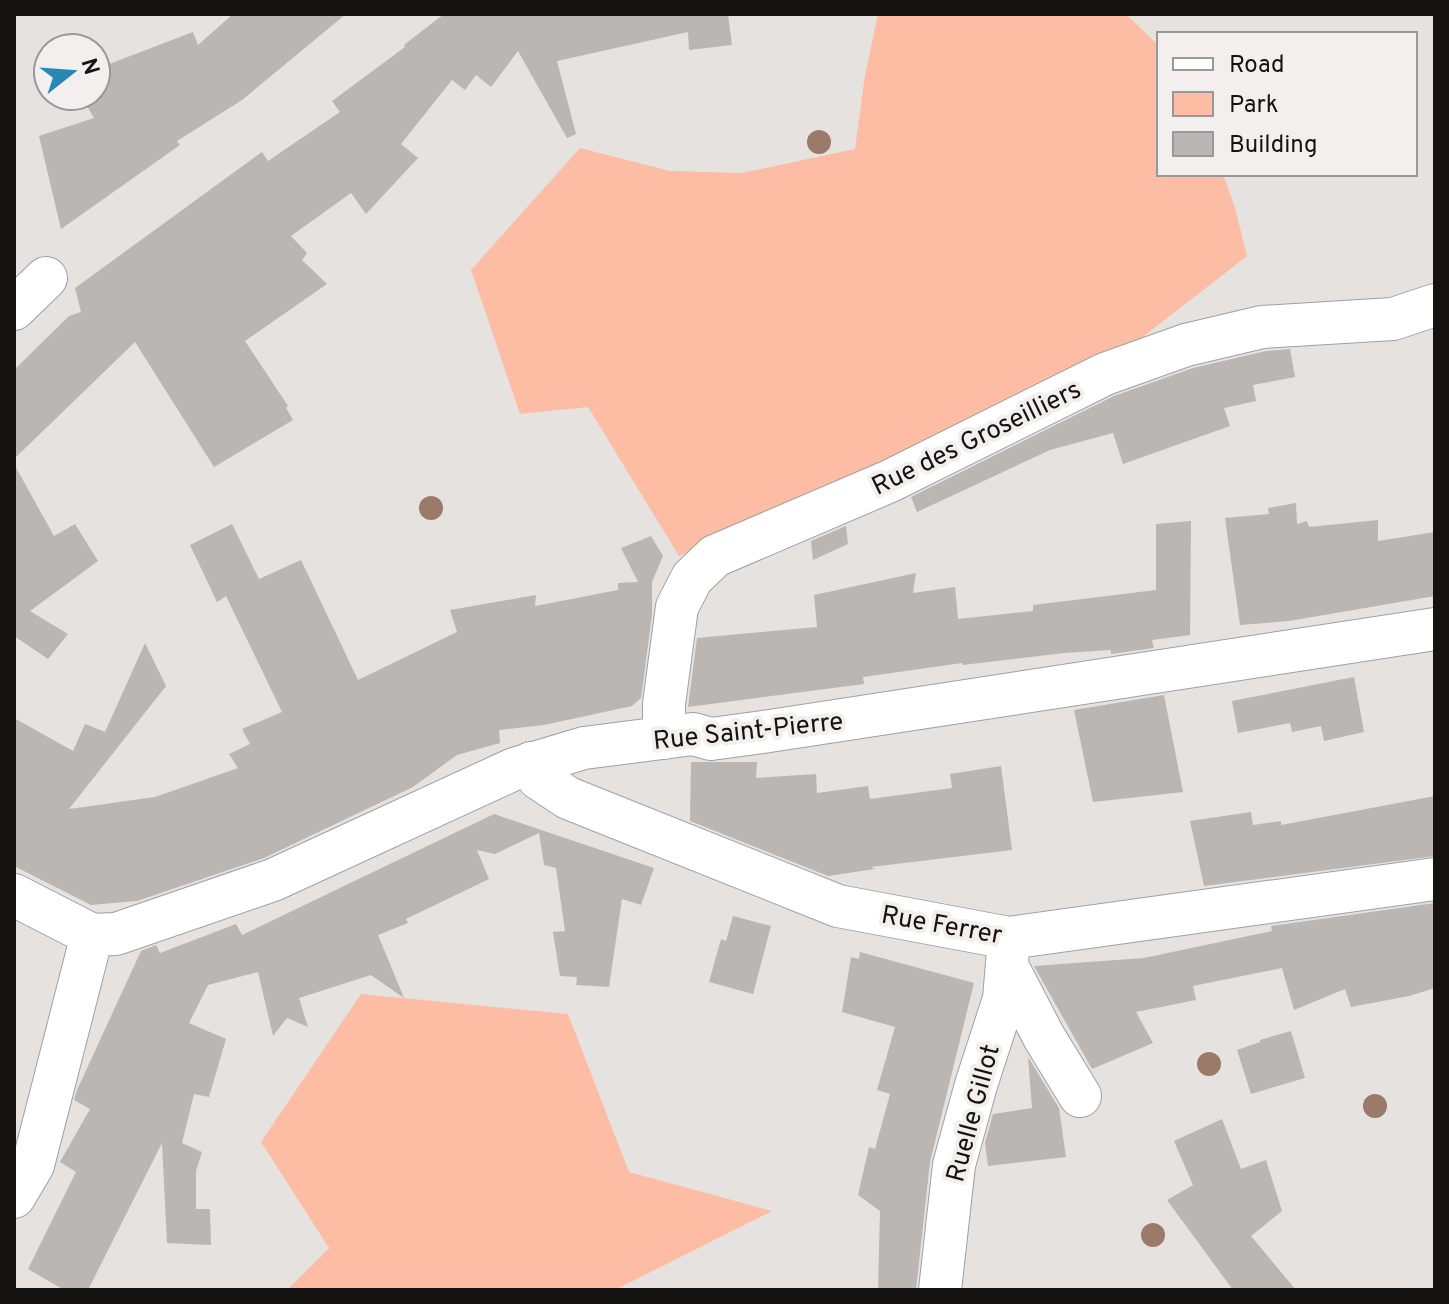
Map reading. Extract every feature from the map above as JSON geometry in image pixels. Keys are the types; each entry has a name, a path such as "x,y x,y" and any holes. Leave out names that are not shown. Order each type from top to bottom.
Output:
{"street":[{"path":"14,309 46,278"},
{"name":"Rue des Groseilliers","path":"664,738 664,704 677,607 692,578 715,556 890,481 1105,374 1186,345 1262,327 1393,319 1435,305"},
{"name":"Rue Saint-Pierre","path":"92,935 116,934 273,880 464,790 531,763 584,748 693,734 711,739 763,732 1435,629"},
{"name":"Rue Ferrer","path":"531,763 538,778 568,798 838,906 1008,952 1435,879"},
{"path":"14,895 92,935 23,1181"},
{"path":"1008,952 1044,1037 1080,1096"},
{"name":"Ruelle Gillot","path":"940,1290 954,1165 1004,999 1008,952"}],"green space":[{"path":"878,14 1126,14 1157,44 1157,176 1224,176 1247,256 1108,364 679,556 588,407 520,414 471,270 580,148 670,171 742,173 855,149 865,75"},
{"path":"361,994 568,1014 629,1172 772,1211 615,1290 287,1290 329,1248 261,1142"}],"building":[{"path":"233,14 346,14 242,100 177,141 180,145 61,229 39,136 94,118 90,112 112,112 112,63 193,32 198,45"},
{"path":"444,14 728,14 732,45 689,50 688,32 557,61 576,134 567,138 518,51 491,87 476,75 465,90 452,80 401,144 418,158 366,214 351,193 291,236 307,253 302,260 327,284 245,341 288,406 286,408 293,420 214,467 135,342 14,459 14,370 69,316 81,312 75,288 262,152 268,161 340,112 332,101"},
{"path":"1290,349 1295,377 1253,385 1256,401 1224,408 1230,426 1123,464 1113,433 1050,450 917,512 911,497 1114,396 1193,368 1266,351"},
{"path":"14,464 54,536 75,524 98,561 30,611 68,634 48,659 14,636"},
{"path":"1296,503 1297,524 1307,521 1309,527 1378,520 1378,541 1435,532 1435,596 1289,621 1240,625 1225,518 1269,514 1268,508"},
{"path":"1191,521 1190,635 1152,640 1154,648 1111,654 1111,650 962,663 863,677 864,684 688,707 697,638 817,627 814,595 916,573 913,593 955,587 958,619 1033,611 1033,605 1156,590 1156,524"},
{"path":"232,524 259,579 301,560 358,680 457,632 450,610 536,595 535,606 618,590 618,583 638,582 621,548 651,536 663,556 652,582 652,615 641,698 632,706 544,725 499,730 500,743 457,755 413,787 264,858 137,901 91,905 14,866 14,718 73,751 85,724 105,732 145,643 166,686 69,809 155,797 238,768 229,754 250,744 242,729 282,712 226,596 217,602 190,545"},
{"path":"846,526 848,544 813,560 811,541"},
{"path":"1354,677 1364,732 1324,741 1321,726 1292,732 1290,723 1238,733 1232,701"},
{"path":"1164,695 1183,792 1093,802 1074,710"},
{"path":"691,762 757,762 756,778 816,774 817,793 868,786 870,799 952,788 950,774 1001,766 1012,850 871,867 875,869 828,876 690,821"},
{"path":"1435,796 1435,856 1204,886 1190,821 1251,812 1253,825 1281,821 1281,825"},
{"path":"494,814 654,868 641,905 622,899 609,987 576,985 577,977 560,976 553,932 565,931 556,868 544,865 539,833 495,854 477,850 489,879 406,919 408,923 378,935 404,998 371,975 299,998 308,1027 287,1018 273,1036 258,972 208,985 189,1023 226,1039 209,1097 194,1094 182,1143 202,1152 196,1171 196,1209 210,1209 211,1245 167,1243 162,1143 88,1290 64,1290 28,1269 76,1172 60,1162 90,1109 74,1100 77,1090 141,951 156,945 160,953 236,924 242,935"},
{"path":"1435,903 1435,988 1351,1007 1345,989 1294,1010 1282,968 1193,986 1196,1000 1136,1012 1153,1043 1092,1069 1034,966 1144,958 1272,931 1271,926"},
{"path":"733,916 771,926 753,994 709,982 721,939 726,941"},
{"path":"860,952 974,983 930,1162 916,1290 878,1290 880,1211 858,1195 869,1147 875,1149 890,1094 877,1090 895,1027 842,1012 851,957 859,959"},
{"path":"1291,1031 1305,1078 1251,1094 1237,1050"},
{"path":"1028,1057 1059,1108 1066,1157 988,1166 985,1143 993,1114 1032,1108"},
{"path":"1222,1119 1241,1169 1266,1160 1282,1211 1251,1236 1296,1290 1233,1290 1167,1200 1193,1185 1174,1141"}]}
